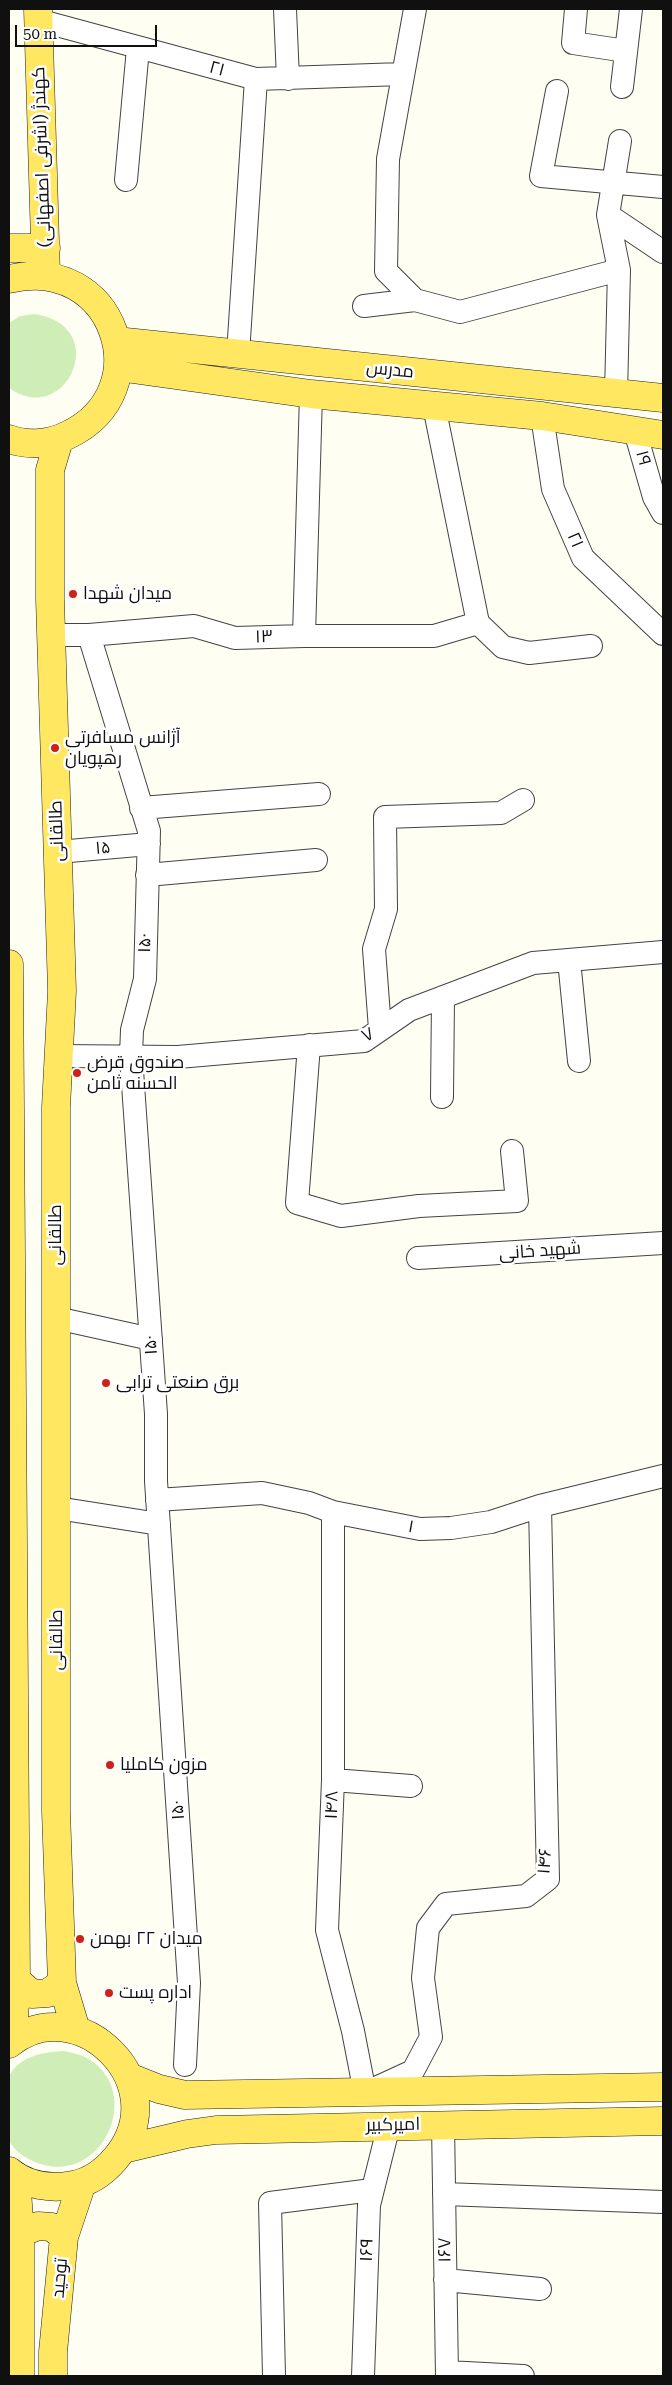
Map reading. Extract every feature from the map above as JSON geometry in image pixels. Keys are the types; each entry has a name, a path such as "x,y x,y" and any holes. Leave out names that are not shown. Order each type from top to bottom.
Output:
{"main road":[{"name":"کهندژ (اشرفی اصفهانی)","path":"38,14 46,276"},
{"path":"9,248 46,248"},
{"path":"9,279 25,275 46,276 69,282 90,296 105,314 117,354 112,391 99,412 81,429 58,440 38,444 9,439"},
{"name":"مدرس","path":"117,354 238,354 663,398"},
{"name":"مدرس","path":"117,354 311,394 542,416 663,435"},
{"name":"طالقانی","path":"58,440 50,470 51,635 62,991 56,1107 56,1811 62,1983 76,2030"},
{"path":"9,964 12,1896 16,1980 11,2042"},
{"path":"16,1980 32,1994 48,1993 62,1983"},
{"path":"11,2042 33,2031 48,2029 76,2030 99,2040 117,2056 129,2077 135,2101 133,2126 124,2149 106,2170 82,2183 59,2187 37,2185 12,2174"},
{"name":"امیرکبیر","path":"129,2077 159,2089 185,2094 365,2093 663,2086"},
{"path":"185,2094 187,2134"},
{"name":"امیرکبیر","path":"124,2149 187,2134 216,2130 663,2120"},
{"path":"12,2174 20,2233 20,2376"},
{"name":"توحید","path":"53,2376 53,2352 64,2237 82,2183"},
{"path":"20,2233 38,2226 52,2227 64,2237"}],"street":[{"path":"285,9 288,78"},
{"path":"415,9 388,160 386,271 415,300"},
{"path":"576,9 573,43 626,51"},
{"path":"622,87 631,9"},
{"name":"۲۱","path":"38,14 138,48 256,79 402,74"},
{"path":"126,180 138,48"},
{"path":"238,354 256,79"},
{"path":"557,91 541,176 663,187"},
{"path":"616,394 618,270 608,215 620,141"},
{"path":"608,215 663,252"},
{"path":"364,306 415,300 460,312 618,270"},
{"path":"304,636 311,394"},
{"path":"434,406 478,623 503,646 529,653 591,646"},
{"name":"۲۱","path":"542,416 553,490 583,558 663,634"},
{"name":"۱۹","path":"635,431 654,497 663,513"},
{"name":"۱۳","path":"51,635 89,636 194,626 235,638 434,636 478,623"},
{"name":"۱۵۰","path":"89,636 149,832 144,979 132,1030 131,1056 156,1414 157,1500 189,1983 185,2065"},
{"path":"141,808 318,794"},
{"path":"380,1029 374,949 386,909 385,817 501,813 523,800"},
{"name":"۱۵","path":"58,852 148,844"},
{"path":"148,875 316,860"},
{"name":"۷","path":"58,1056 178,1057 364,1041 409,1010 533,963 663,952"},
{"path":"568,960 579,1061"},
{"path":"442,1098 443,996"},
{"path":"308,1046 298,1203 341,1216 419,1206 517,1201 512,1151"},
{"name":"شهید خانی","path":"418,1258 663,1243"},
{"path":"56,1318 151,1340"},
{"name":"۱","path":"157,1500 262,1493 309,1503 333,1512 420,1529 450,1528 491,1522 540,1506 663,1476"},
{"name":"۱۴۶","path":"365,2093 413,2072 431,2037 423,1978 428,1928 446,1904 526,1896 548,1880 540,1506"},
{"path":"57,1508 159,1524"},
{"name":"۱۴۸","path":"333,1512 333,1780 327,1930 353,2031 365,2093"},
{"path":"333,1780 411,1786"},
{"name":"۱۶۷","path":"443,2124 447,2374"},
{"name":"۱۶۹","path":"363,2376 369,2205 389,2126"},
{"path":"274,2376 270,2203 372,2190"},
{"path":"444,2194 663,2202"},
{"path":"446,2280 540,2289"},
{"path":"447,2374 523,2376"}],"green space":[{"path":"34,314 58,322 72,336 76,353 73,371 63,386 48,395 30,397 9,388 9,323 20,316"},
{"path":"64,2051 83,2056 102,2071 112,2090 114,2111 109,2131 97,2149 80,2162 59,2167 35,2162 11,2145 9,2141 9,2076 19,2064 33,2056"}],"place":[{"name":"میدان شهدا","path":"73,594"},
{"name":"آژانس مسافرتی رهپویان","path":"55,748"},
{"name":"صندوق قرض الحسنه ثامن","path":"77,1073"},
{"name":"برق صنعتی ترابی","path":"106,1383"},
{"name":"مزون کاملیا","path":"110,1765"},
{"name":"میدان ۲۲ بهمن","path":"80,1939"},
{"name":"اداره پست","path":"109,1993"}]}
